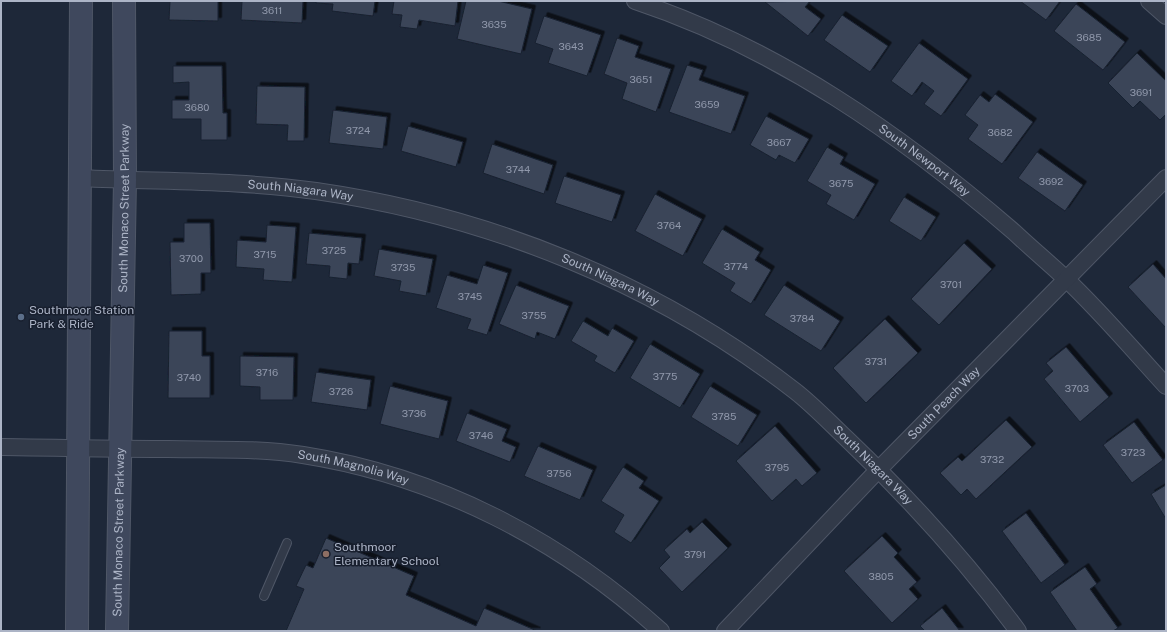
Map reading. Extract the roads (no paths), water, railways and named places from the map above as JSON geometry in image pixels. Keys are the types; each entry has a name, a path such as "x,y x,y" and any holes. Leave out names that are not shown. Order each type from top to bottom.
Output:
{"main road":[{"path":"77,631 81,1"},
{"name":"South Monaco Street Parkway","path":"117,631 119,449 125,180 124,1"}],"street":[{"name":"South Newport Way","path":"635,1 730,39 797,74 874,122 937,168 1067,279 1166,386"},
{"path":"1149,1 1166,16"},
{"name":"South Niagara Way","path":"81,178 275,186 313,190 397,205 487,229 570,260 642,294 706,329 797,392 879,469 988,591 1018,631"},
{"name":"South Peach Way","path":"725,631 879,469 1166,178"},
{"name":"South Magnolia Way","path":"1,446 248,450 302,455 345,463 423,486 490,513 530,534 592,574 661,631"}],"lane":[{"path":"264,596 287,543"}],"place":[{"name":"Southmoor Station Park & Ride","path":"21,317"},
{"name":"Southmoor Elementary School","path":"326,554"}]}
